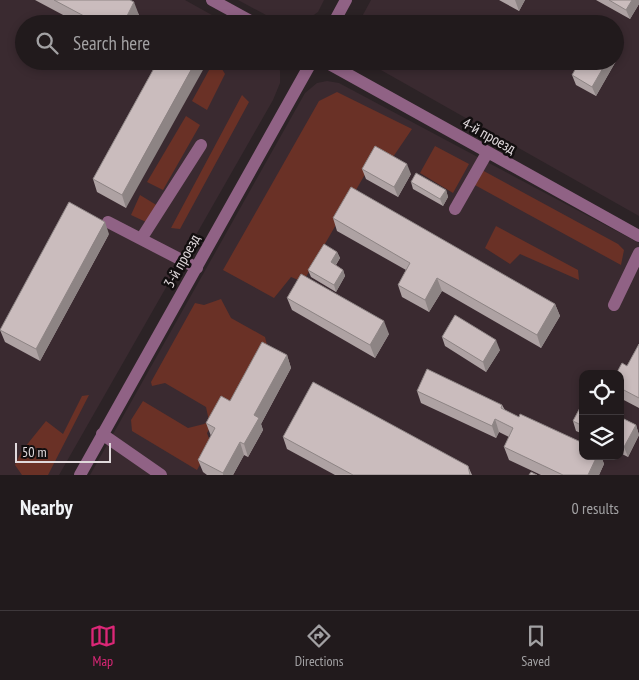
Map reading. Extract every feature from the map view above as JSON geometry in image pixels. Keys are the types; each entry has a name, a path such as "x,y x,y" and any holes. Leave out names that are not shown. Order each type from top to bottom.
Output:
{"street":[{"path":"212,0 240,15"},
{"path":"338,15 346,0"},
{"name":"3-й проезд","path":"80,475 307,70"},
{"name":"4-й проезд","path":"340,70 486,153 639,236"},
{"path":"141,239 201,145"},
{"path":"455,209 486,153"},
{"path":"108,222 197,268"},
{"path":"614,305 639,253"},
{"path":"102,434 161,475"}],"shaded area":[{"path":"0,0 185,0 212,15 15,15 15,70 280,70 280,83 273,100 59,475 0,475"},
{"path":"238,0 324,0 318,12 314,15 266,15"},
{"path":"371,0 639,0 639,216 381,70 624,70 624,15 363,15"},
{"path":"209,70 223,70 225,74 207,110 192,101"},
{"path":"327,81 339,83 639,243 639,475 90,475 305,93 317,83"},
{"path":"337,92 412,129 393,157 379,150 303,282 291,277 274,298 223,270 319,101"},
{"path":"242,95 249,102 180,229 171,228"},
{"path":"186,116 200,125 163,190 147,182"},
{"path":"435,146 469,164 453,193 420,173"},
{"path":"480,169 618,244 624,250 621,265 473,184"},
{"path":"140,195 158,206 146,222 131,215"},
{"path":"496,226 578,270 579,280 520,254 510,264 485,248"},
{"path":"221,299 231,318 265,337 267,345 236,407 223,407 207,433 211,444 197,470 132,431 131,420 143,401 188,428 209,421 206,407 165,383 152,386 151,382 195,303 204,305"},
{"path":"89,395 48,475 22,475 15,465 21,452 46,421 63,434 82,396"}],"building":[{"path":"54,0 130,0 134,2 128,15 82,15"},
{"path":"609,0 632,0 626,10"},
{"path":"153,70 191,70 122,195 93,179"},
{"path":"575,70 602,70 592,87 572,75"},
{"path":"375,146 407,164 394,187 362,169"},
{"path":"416,173 446,190 440,199 411,182"},
{"path":"351,187 555,304 537,335 437,278 425,300 398,285 410,263 333,218"},
{"path":"69,202 105,222 36,349 0,330"},
{"path":"324,244 337,252 331,262 343,270 334,285 308,270"},
{"path":"301,274 384,321 370,345 287,298"},
{"path":"455,315 496,340 483,362 442,337"},
{"path":"262,342 287,355 254,415 259,418 244,444 240,442 223,473 198,460 215,428 206,423 221,396 230,401"},
{"path":"639,344 639,398 624,390 624,370 618,370 622,363 627,366"},
{"path":"427,369 502,405 501,408 519,417 520,414 579,441 579,460 595,460 588,475 563,475 504,447 513,428 495,419 492,426 417,391"},
{"path":"313,382 468,466 470,475 353,475 283,437"},
{"path":"579,410 579,424 573,421"},
{"path":"624,419 636,425 624,447"}]}
